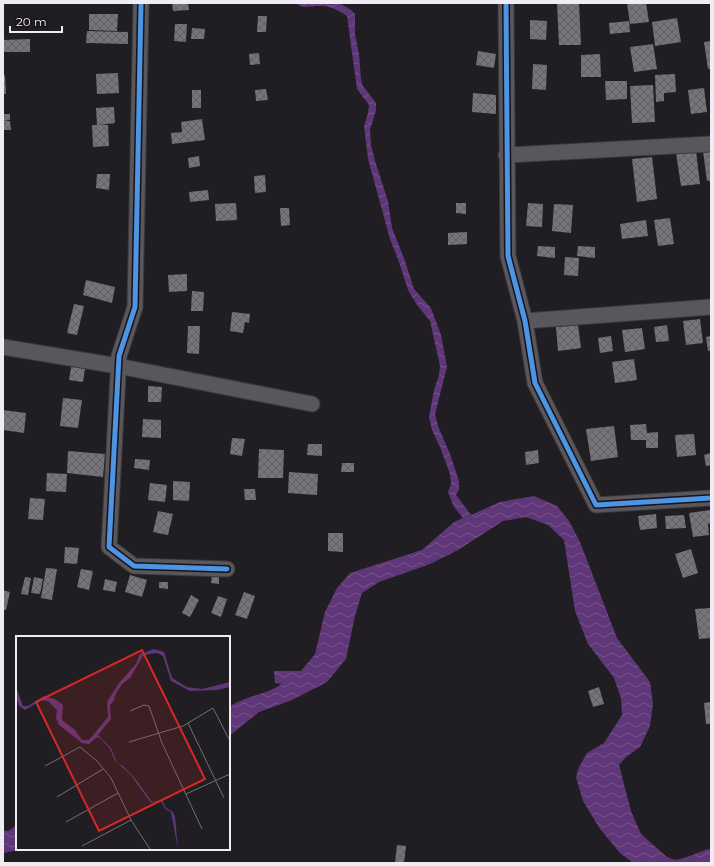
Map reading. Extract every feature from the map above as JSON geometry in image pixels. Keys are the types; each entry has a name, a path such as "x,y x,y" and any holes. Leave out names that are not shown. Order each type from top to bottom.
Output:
{"street":[{"path":"140,3 135,307 119,356 109,547 134,566 227,569"},
{"path":"506,3 508,256 525,321 535,383 596,506 711,498"},
{"path":"506,154 711,144"},
{"path":"525,321 711,308"},
{"path":"3,347 118,366 312,404"}],"water":[{"path":"295,3 339,3 355,14 355,34 359,54 361,80 363,86 376,103 376,110 370,130 371,145 388,201 392,228 414,289 431,308 441,335 447,367 435,414 438,426 450,454 459,481 459,490 456,495 471,515 500,502 534,496 557,506 569,521 580,542 617,638 650,682 653,704 650,726 640,747 626,757 619,765 631,811 641,834 667,857 675,860 708,849 711,850 711,863 633,863 620,853 600,829 583,801 576,777 579,767 587,753 604,743 622,715 621,698 614,678 588,644 575,611 564,540 548,525 526,517 503,521 458,550 430,564 379,582 362,593 355,616 346,659 327,682 292,700 259,712 230,735 230,706 242,700 276,688 282,684 275,683 274,671 301,671 315,654 325,612 337,588 350,573 422,550 454,522 463,518 454,507 448,492 451,484 450,474 432,430 429,417 440,366 430,321 417,305 408,290 390,239 368,159 364,126 369,105 357,89 347,16 330,7 305,7"},
{"path":"16,826 16,850 19,850 3,853 3,830 8,831"}],"building":[{"path":"172,3 188,3 189,10 173,11"},
{"path":"557,3 579,3 581,45 559,45"},
{"path":"627,3 646,3 649,22 630,24"},
{"path":"89,14 118,14 117,31 89,30"},
{"path":"258,16 267,16 266,32 257,32"},
{"path":"677,18 681,42 655,46 652,22"},
{"path":"530,20 547,21 546,40 530,39"},
{"path":"629,21 630,32 610,34 609,23"},
{"path":"175,24 187,24 186,42 174,41"},
{"path":"192,28 205,29 204,39 191,39"},
{"path":"87,31 128,32 128,44 86,43"},
{"path":"30,39 30,52 3,52 3,40"},
{"path":"711,41 711,69 708,69 704,42"},
{"path":"653,44 657,69 634,72 630,47"},
{"path":"478,51 496,54 494,68 476,65"},
{"path":"259,53 260,64 250,65 249,54"},
{"path":"600,54 601,77 581,77 581,55"},
{"path":"533,64 547,65 546,90 532,89"},
{"path":"118,73 119,93 97,94 96,74"},
{"path":"675,74 676,92 664,93 664,101 656,102 655,75"},
{"path":"3,75 5,75 6,94 3,94"},
{"path":"605,81 627,81 627,99 606,100"},
{"path":"653,85 655,122 632,123 630,86"},
{"path":"704,88 707,112 691,114 688,90"},
{"path":"266,89 268,100 256,101 255,90"},
{"path":"192,90 201,90 201,108 192,108"},
{"path":"473,93 496,95 496,114 472,112"},
{"path":"114,107 115,123 99,125 108,125 109,146 93,147 92,125 97,125 96,108"},
{"path":"3,114 10,114 10,120 3,121"},
{"path":"202,119 205,140 172,144 171,133 182,132 181,122"},
{"path":"3,121 10,121 11,130 3,130"},
{"path":"711,150 711,181 707,181 703,151"},
{"path":"696,151 700,184 681,186 676,153"},
{"path":"199,156 200,166 189,168 188,158"},
{"path":"652,157 657,199 637,202 632,159"},
{"path":"97,174 110,174 109,190 96,188"},
{"path":"265,175 266,192 255,193 254,176"},
{"path":"208,190 209,200 190,202 189,192"},
{"path":"236,203 237,220 216,221 215,204"},
{"path":"456,203 466,203 466,214 456,213"},
{"path":"528,203 543,204 542,227 526,226"},
{"path":"554,204 573,205 571,233 552,231"},
{"path":"280,208 289,208 290,225 281,226"},
{"path":"670,218 674,244 658,246 654,220"},
{"path":"646,220 648,236 622,239 620,224"},
{"path":"467,232 467,244 448,245 448,233"},
{"path":"538,246 555,247 555,258 537,256"},
{"path":"578,246 595,247 595,258 577,256"},
{"path":"565,257 579,258 578,276 564,275"},
{"path":"187,274 187,291 169,292 168,275"},
{"path":"86,280 115,287 112,303 83,295"},
{"path":"192,291 204,292 203,311 191,311"},
{"path":"74,304 84,306 77,335 67,333"},
{"path":"232,312 250,314 249,323 245,322 243,333 230,331"},
{"path":"700,319 703,343 686,345 683,321"},
{"path":"578,325 581,348 558,351 556,327"},
{"path":"667,325 669,341 656,342 654,327"},
{"path":"188,326 200,326 199,354 187,353"},
{"path":"642,328 645,349 625,352 622,330"},
{"path":"611,336 613,351 600,353 598,338"},
{"path":"711,336 711,350 708,351 706,337"},
{"path":"634,359 637,380 615,383 612,362"},
{"path":"72,361 86,363 83,382 69,380"},
{"path":"148,386 162,387 161,402 148,402"},
{"path":"63,398 82,400 78,428 60,426"},
{"path":"3,410 26,413 24,433 3,430"},
{"path":"143,419 161,420 161,438 142,437"},
{"path":"646,424 647,433 658,432 658,448 646,448 646,440 631,440 630,425"},
{"path":"614,426 618,457 591,461 586,429"},
{"path":"694,434 696,455 677,457 675,435"},
{"path":"232,438 245,439 242,456 230,454"},
{"path":"308,444 322,444 322,456 307,455"},
{"path":"259,449 284,450 283,478 258,478"},
{"path":"538,450 539,463 526,465 525,452"},
{"path":"68,451 105,454 103,477 67,473"},
{"path":"711,453 711,465 706,466 704,455"},
{"path":"135,459 150,460 149,470 134,468"},
{"path":"342,463 354,463 354,472 341,472"},
{"path":"289,472 318,474 317,495 288,493"},
{"path":"47,473 67,474 66,492 46,491"},
{"path":"173,481 190,482 189,501 173,500"},
{"path":"150,483 167,485 165,502 148,500"},
{"path":"244,489 255,489 256,500 245,500"},
{"path":"30,498 45,499 43,520 28,519"},
{"path":"710,510 711,523 708,524 709,535 693,537 689,513"},
{"path":"158,511 173,514 168,535 153,532"},
{"path":"656,514 657,528 640,530 638,516"},
{"path":"684,515 686,528 666,529 665,516"},
{"path":"328,533 343,533 343,552 328,551"},
{"path":"65,547 79,548 77,564 64,563"},
{"path":"691,549 698,573 683,578 675,554"},
{"path":"46,568 57,569 52,600 41,598"},
{"path":"81,569 93,571 89,590 77,587"},
{"path":"212,574 219,575 219,584 211,583"},
{"path":"130,575 147,580 142,597 125,592"},
{"path":"25,577 31,578 28,595 21,594"},
{"path":"34,577 43,579 40,594 31,593"},
{"path":"105,579 117,582 115,592 103,590"},
{"path":"159,582 168,582 168,589 159,588"},
{"path":"3,590 10,592 6,610 3,610"},
{"path":"244,592 255,596 247,619 235,615"},
{"path":"191,595 199,600 190,617 182,613"},
{"path":"218,596 227,599 221,617 211,613"},
{"path":"711,608 711,638 699,639 695,609"},
{"path":"599,687 604,704 593,707 588,691"},
{"path":"711,702 711,724 706,724 704,703"},
{"path":"397,845 406,846 404,863 395,862"}],"cycle path":[{"path":"141,3 135,307 119,356 109,547 134,566 227,569"},
{"path":"506,3 508,256 525,321 535,383 596,505 711,498"}]}
